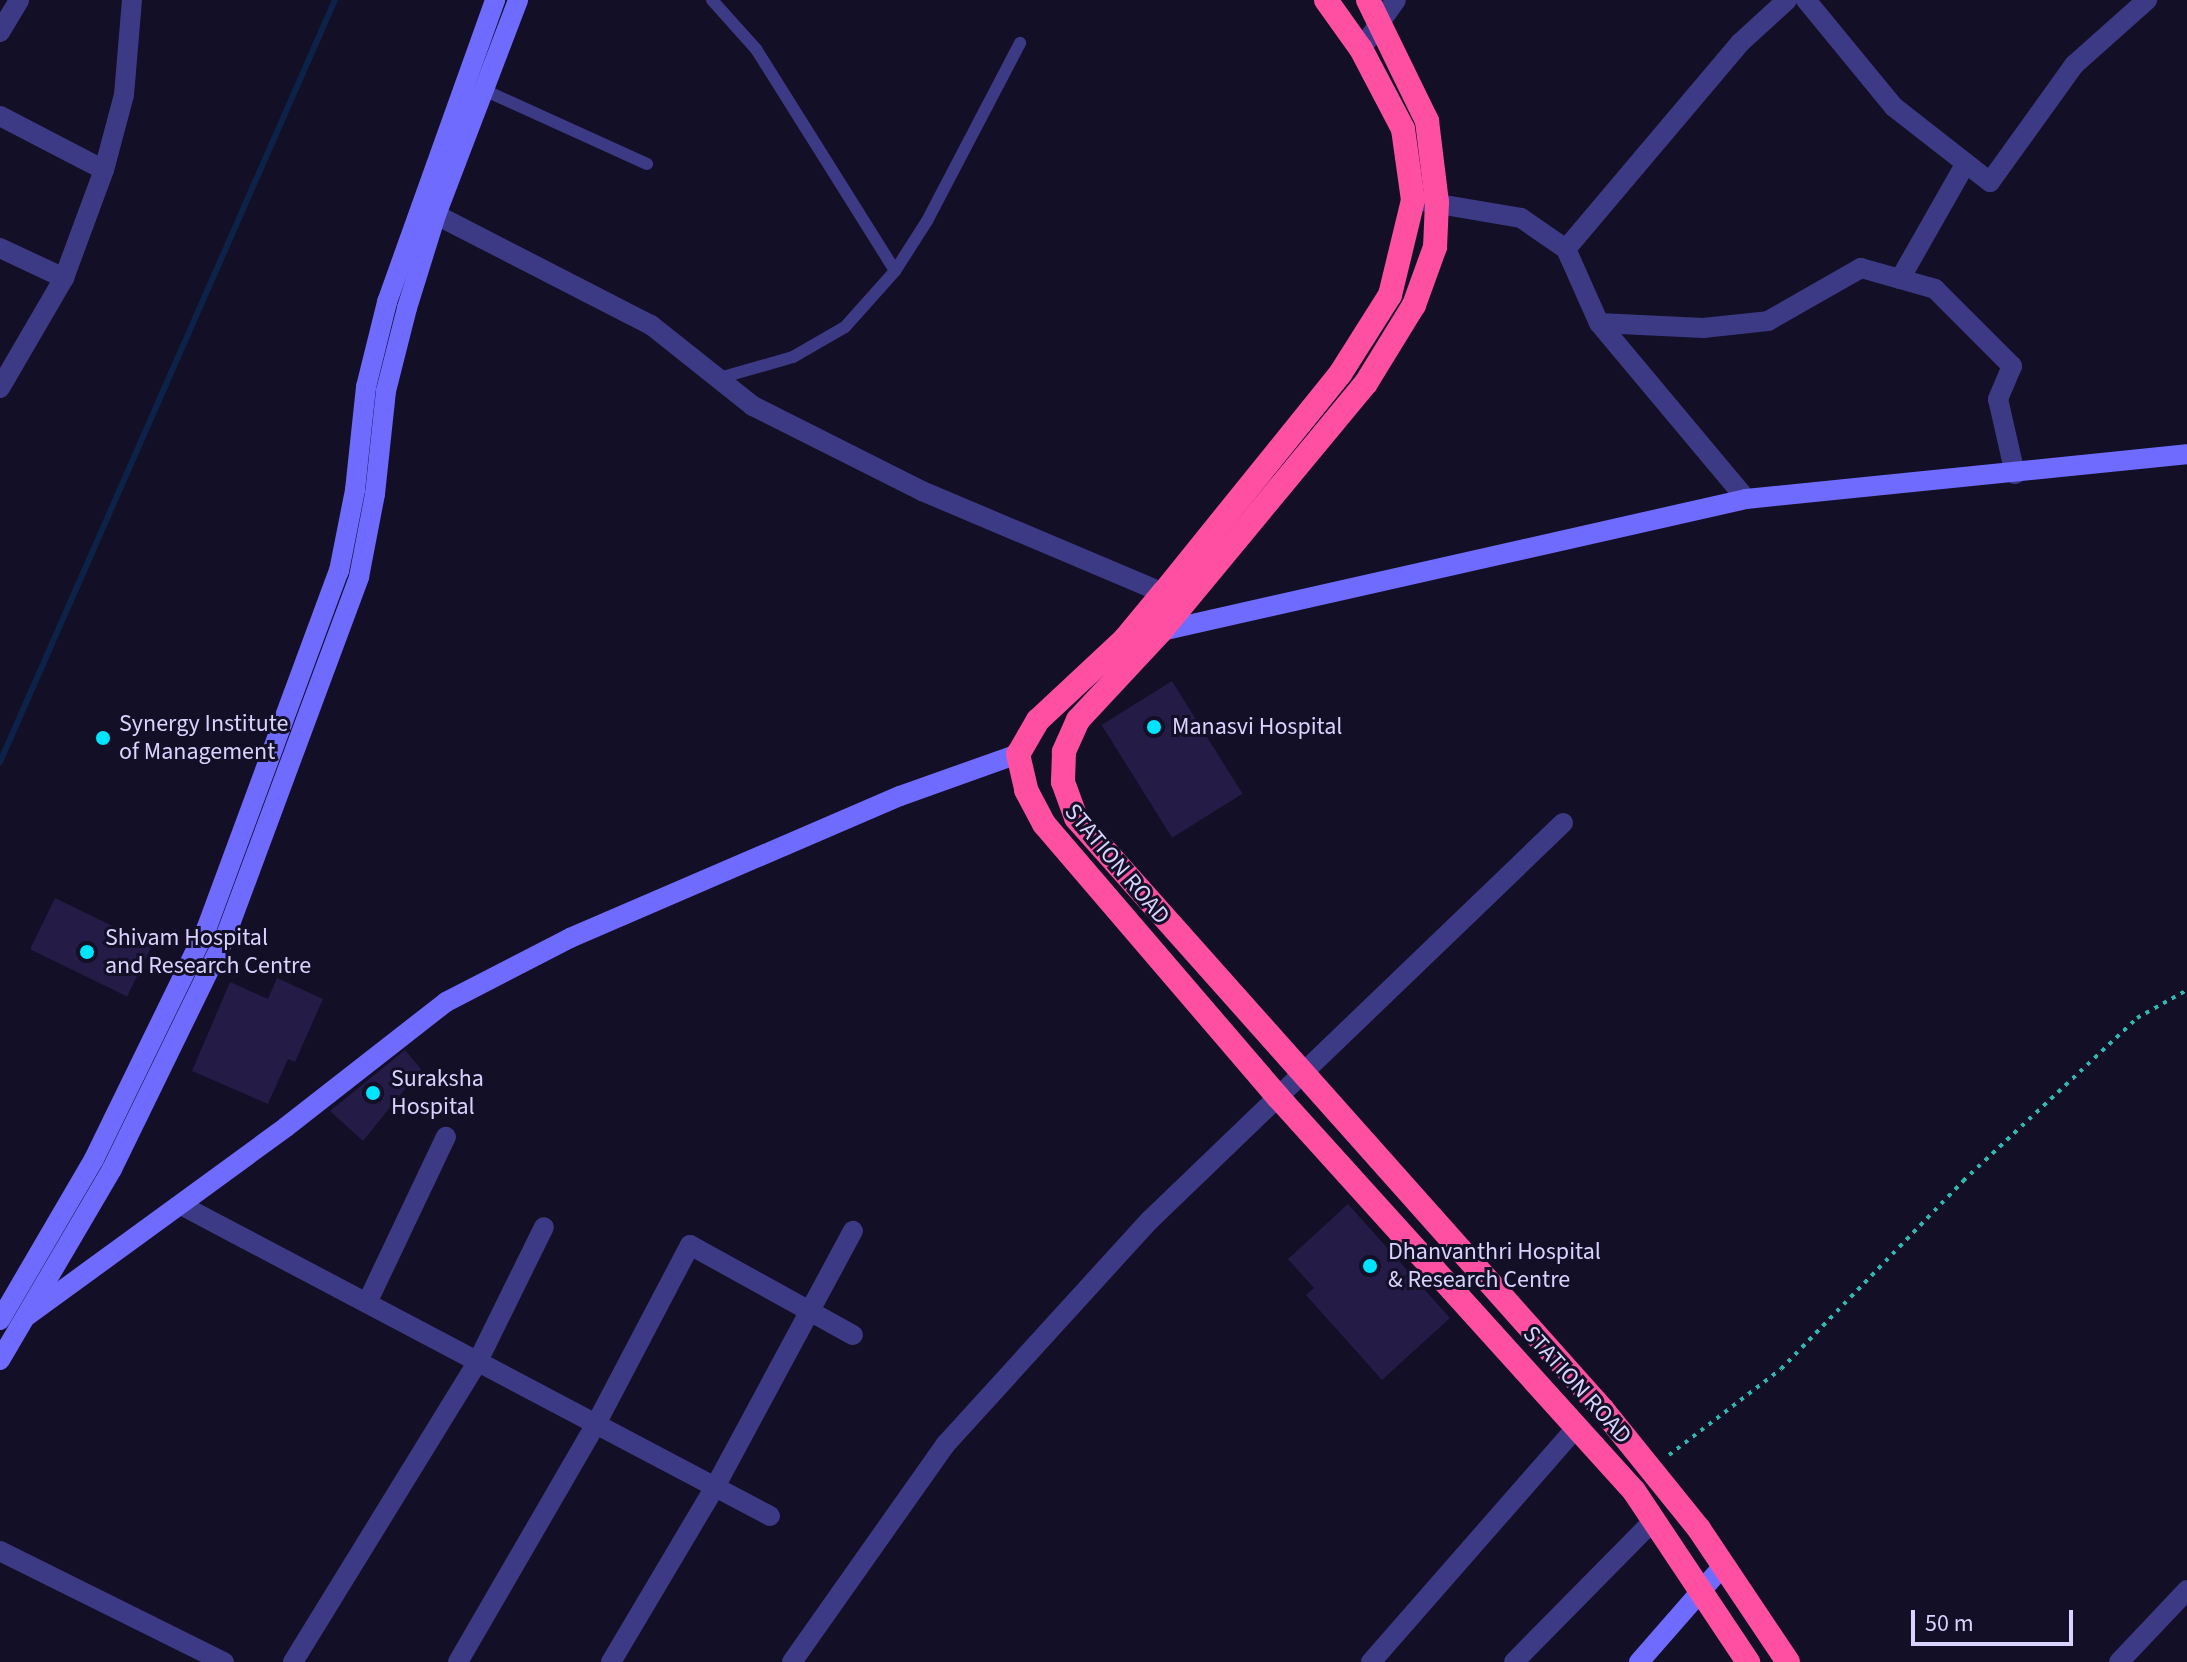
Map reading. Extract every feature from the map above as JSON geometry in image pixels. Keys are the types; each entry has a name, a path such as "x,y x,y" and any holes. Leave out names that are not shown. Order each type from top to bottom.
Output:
{"highway":[{"name":"STATION ROAD","path":"1326,0 1361,49 1403,129 1435,247 1414,305 1366,383 1161,631 1078,720 1064,752 1063,782 1076,818 1651,1469 1724,1565 1788,1662"},
{"name":"STATION ROAD","path":"1382,7 1427,121 1425,201 1390,295 1349,361 1163,593 1125,639 1038,720 1018,754 1026,790 1044,824 1278,1097 1576,1428 1654,1520 1748,1662"}],"street":[{"path":"0,32 19,0"},
{"path":"0,388 64,278 104,170 124,95 132,0"},
{"path":"0,1331 112,1169 226,935 359,577 365,492 426,210 495,0"},
{"path":"426,210 484,90 518,0"},
{"path":"1566,249 1740,43 1787,0"},
{"path":"1806,0 1894,107 1990,182 2074,65 2147,0"},
{"path":"1361,49 1382,7"},
{"path":"0,116 104,170"},
{"path":"1900,279 1966,163"},
{"path":"1425,201 1521,218 1566,249 1599,323 1746,499"},
{"path":"426,210 651,325 753,406 922,491 1163,593"},
{"path":"0,248 64,278"},
{"path":"1599,323 1703,328 1768,321 1861,268 1935,289 2012,366 1998,399 2015,474"},
{"path":"1125,639 1746,499 1913,479 2015,474 2187,454"},
{"path":"0,1360 10,1320 181,1205 446,1002 641,907 900,796 1018,754"},
{"path":"792,1662 945,1445 1150,1220 1278,1097 1306,1076 1563,823"},
{"path":"367,1303 446,1137"},
{"path":"181,1205 770,1516"},
{"path":"293,1662 478,1361 544,1227"},
{"path":"611,1662 715,1487 853,1231"},
{"path":"458,1662 596,1424 690,1245 853,1335"},
{"path":"1371,1662 1576,1428"},
{"path":"1514,1662 1654,1520"},
{"path":"0,1551 224,1662"},
{"path":"1639,1662 1701,1587 1724,1565"},
{"path":"2119,1662 2187,1590"}],"lane":[{"path":"712,0 756,49 895,271"},
{"path":"716,379 793,357 845,327 895,271 927,221 1020,43"},
{"path":"484,90 647,164"}],"path":[{"path":"1651,1469 1781,1369 1963,1181 2137,1018 2187,990"}],"building":[{"path":"1172,681 1242,794 1172,838 1102,725"},
{"path":"55,898 152,945 127,997 30,949"},
{"path":"277,978 323,999 295,1062 288,1059 268,1104 192,1071 230,982 268,999"},
{"path":"405,1050 421,1069 363,1141 330,1111"},
{"path":"1348,1204 1450,1318 1382,1380 1306,1295 1314,1288 1288,1259"}],"waterway":[{"path":"0,762 335,0"}],"place":[{"name":"Manasvi Hospital","path":"1154,727"},
{"name":"Synergy Institute of Management","path":"103,738"},
{"name":"Shivam Hospital and Research Centre","path":"87,952"},
{"name":"Suraksha Hospital","path":"373,1093"},
{"name":"Dhanvanthri Hospital & Research Centre","path":"1370,1266"}]}
